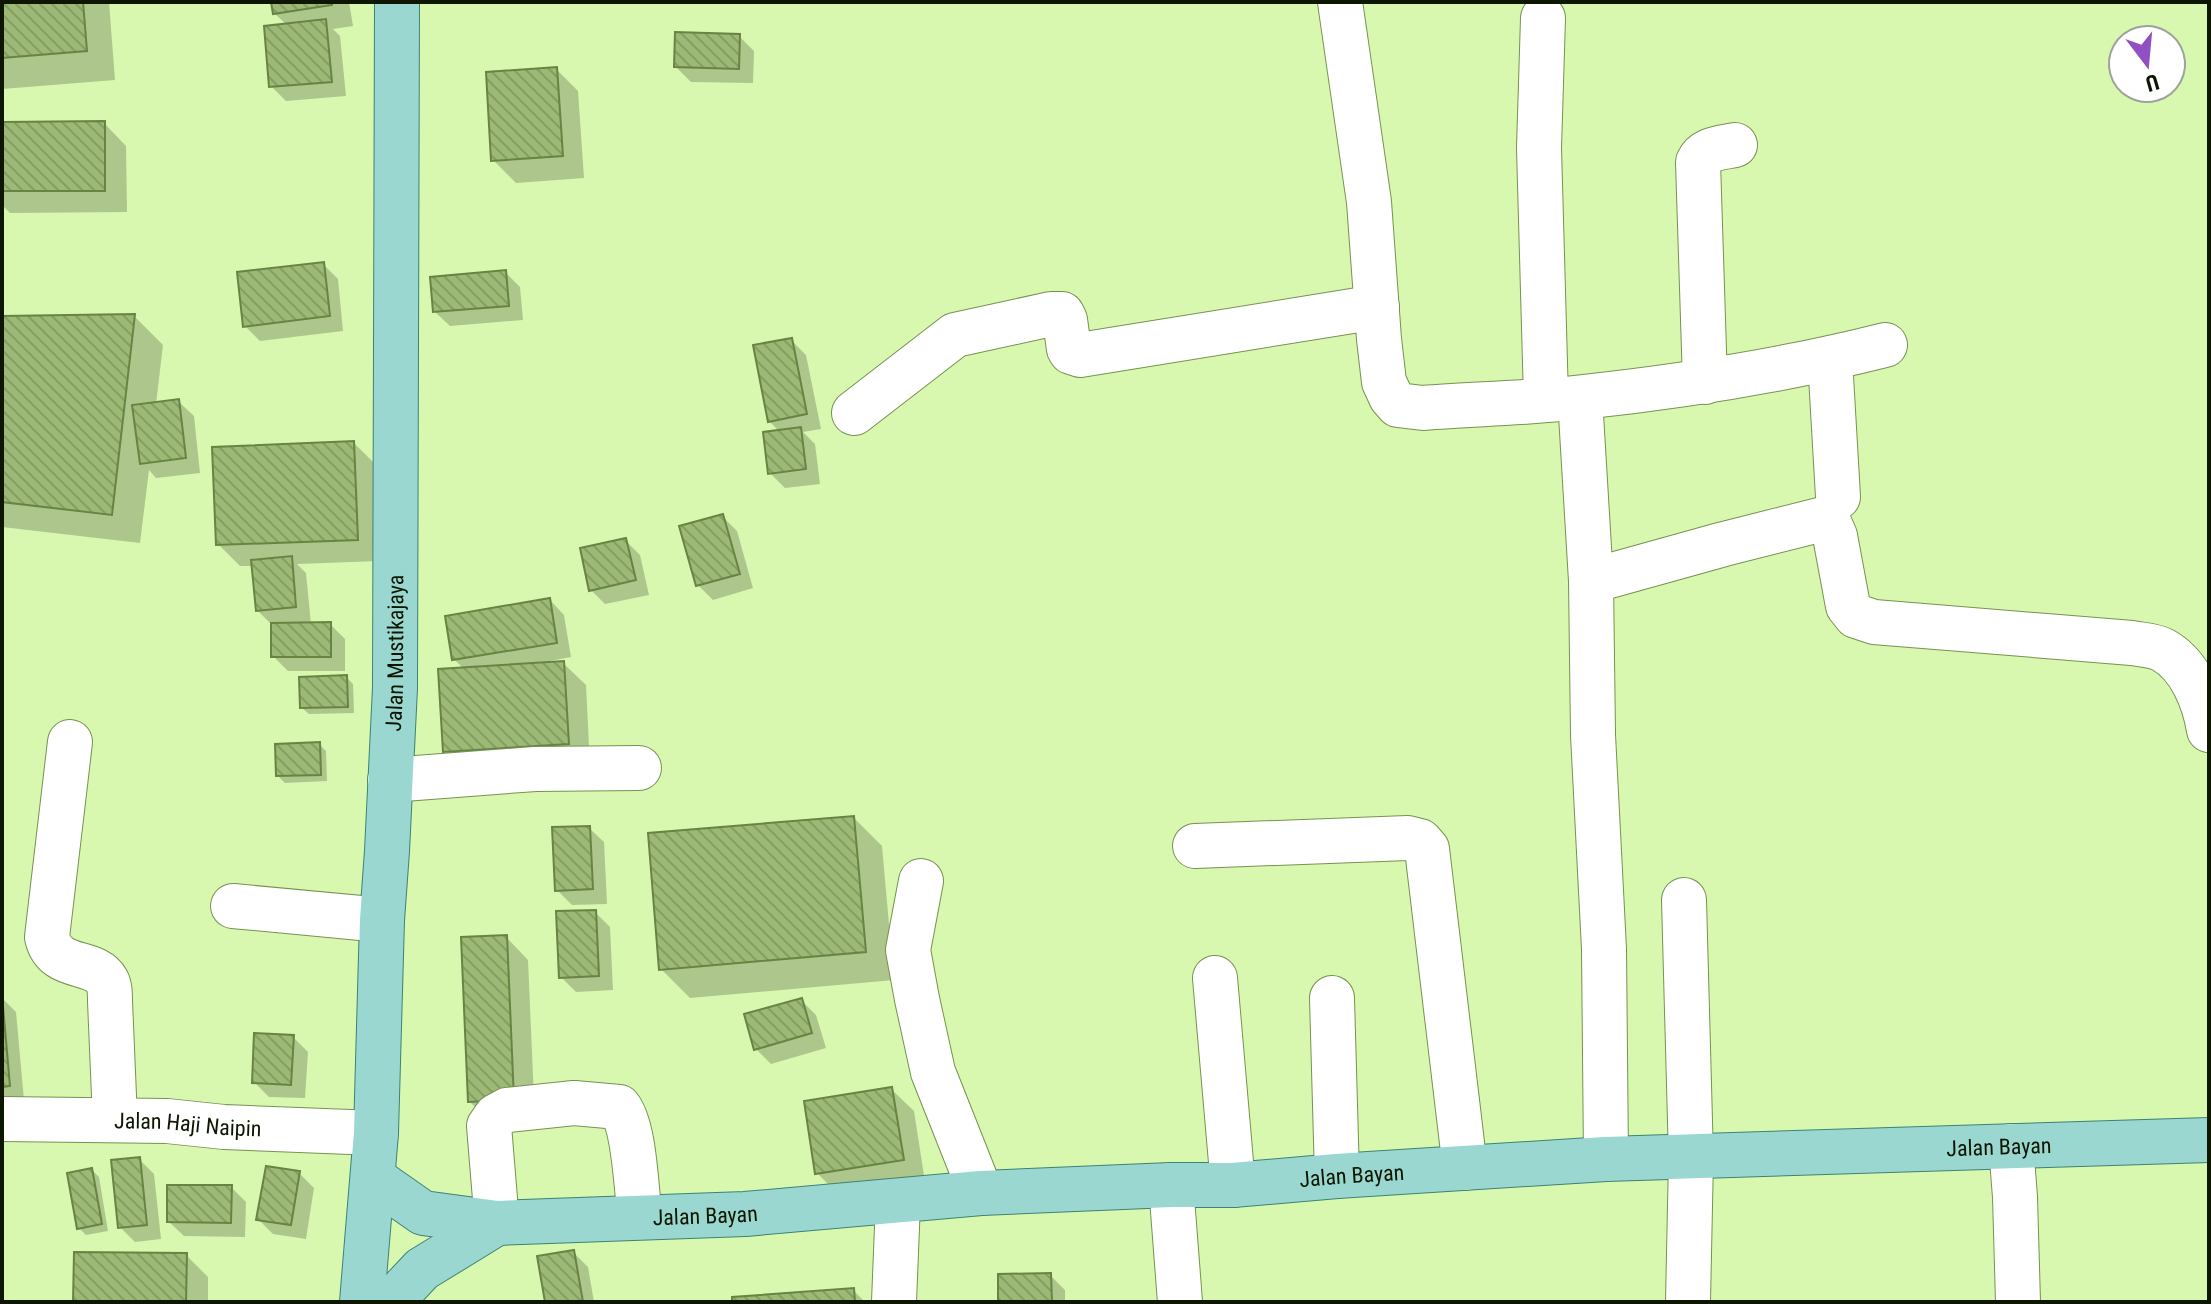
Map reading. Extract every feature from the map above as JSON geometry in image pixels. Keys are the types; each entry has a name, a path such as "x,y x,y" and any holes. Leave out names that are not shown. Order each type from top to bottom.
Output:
{"main road":[{"name":"Jalan Mustikajaya","path":"362,1302 376,1133 382,920 395,688 397,2"},
{"name":"Jalan Bayan","path":"373,1178 423,1213 497,1223 745,1214 981,1193 1233,1185 1606,1159 2209,1140"},
{"name":"Jalan Bayan","path":"391,1302 422,1269 497,1223"}],"street":[{"path":"1340,2 1369,202 1384,382 1398,405 1423,408 1563,398 1705,382 1830,359 1885,345"},
{"path":"1543,18 1539,148 1563,398 1591,581 1593,735 1604,949 1606,1159"},
{"path":"1705,382 1698,162 1700,156 1708,151 1735,145"},
{"path":"854,413 955,335 1051,314 1062,314 1069,349 1080,355 1377,307"},
{"path":"1830,359 1838,497"},
{"path":"1591,581 1827,518 1835,536 1848,606 1856,616 1874,622 2132,643 2160,648 2182,663 2197,691 2209,730"},
{"path":"70,742 47,937 49,948 55,956 99,973 108,982 115,1120"},
{"path":"390,780 535,769 639,768"},
{"path":"1195,846 1408,838 1420,841 1427,849 1465,1168"},
{"path":"921,881 908,950 917,999 933,1072 981,1193"},
{"path":"1684,900 1691,1158 1688,1302"},
{"path":"233,906 382,920"},
{"path":"1215,978 1233,1185"},
{"path":"1332,998 1337,1176"},
{"path":"497,1223 489,1126 496,1116 507,1110 574,1103 619,1107 626,1115 640,1217"},
{"name":"Jalan Haji Naipin","path":"2,1119 167,1121 224,1127 376,1133"},
{"path":"2011,1146 2018,1302"},
{"path":"1171,1185 1180,1302"},
{"path":"894,1302 898,1202"}],"building":[{"path":"2,2 83,2 87,51 2,58"},
{"path":"271,2 332,2 332,5 273,14"},
{"path":"326,19 332,82 269,87 264,26"},
{"path":"675,32 740,34 739,69 674,67"},
{"path":"557,67 563,156 491,161 486,72"},
{"path":"105,121 105,191 2,191 2,122"},
{"path":"324,262 330,316 243,327 237,272"},
{"path":"506,270 509,306 433,312 430,277"},
{"path":"135,314 112,515 2,502 2,316"},
{"path":"792,338 807,414 768,422 753,345"},
{"path":"179,399 186,458 140,464 132,405"},
{"path":"801,427 806,469 768,474 763,432"},
{"path":"354,441 358,540 216,545 212,447"},
{"path":"723,514 740,574 696,586 679,526"},
{"path":"626,538 636,580 589,591 580,548"},
{"path":"292,556 296,607 256,611 251,560"},
{"path":"550,598 557,643 452,660 445,616"},
{"path":"331,622 331,657 271,657 271,623"},
{"path":"564,661 569,744 443,752 438,669"},
{"path":"347,675 348,707 300,708 299,677"},
{"path":"320,742 321,775 276,776 275,744"},
{"path":"854,816 866,952 659,970 648,833"},
{"path":"590,826 593,889 555,891 552,827"},
{"path":"596,910 599,976 559,978 556,911"},
{"path":"507,935 514,1100 468,1102 461,937"},
{"path":"2,995 10,1086 2,1087"},
{"path":"802,998 812,1033 754,1050 744,1014"},
{"path":"254,1033 294,1035 291,1085 252,1083"},
{"path":"892,1087 904,1160 815,1174 804,1101"},
{"path":"140,1157 147,1225 118,1228 111,1160"},
{"path":"266,1166 300,1171 291,1225 256,1220"},
{"path":"92,1168 102,1224 77,1229 67,1173"},
{"path":"167,1185 232,1185 231,1223 167,1222"},
{"path":"574,1250 583,1302 545,1302 537,1256"},
{"path":"74,1252 187,1253 186,1302 73,1302"},
{"path":"1051,1273 1052,1302 998,1302 998,1274"},
{"path":"854,1288 855,1302 732,1302 732,1297"}]}
